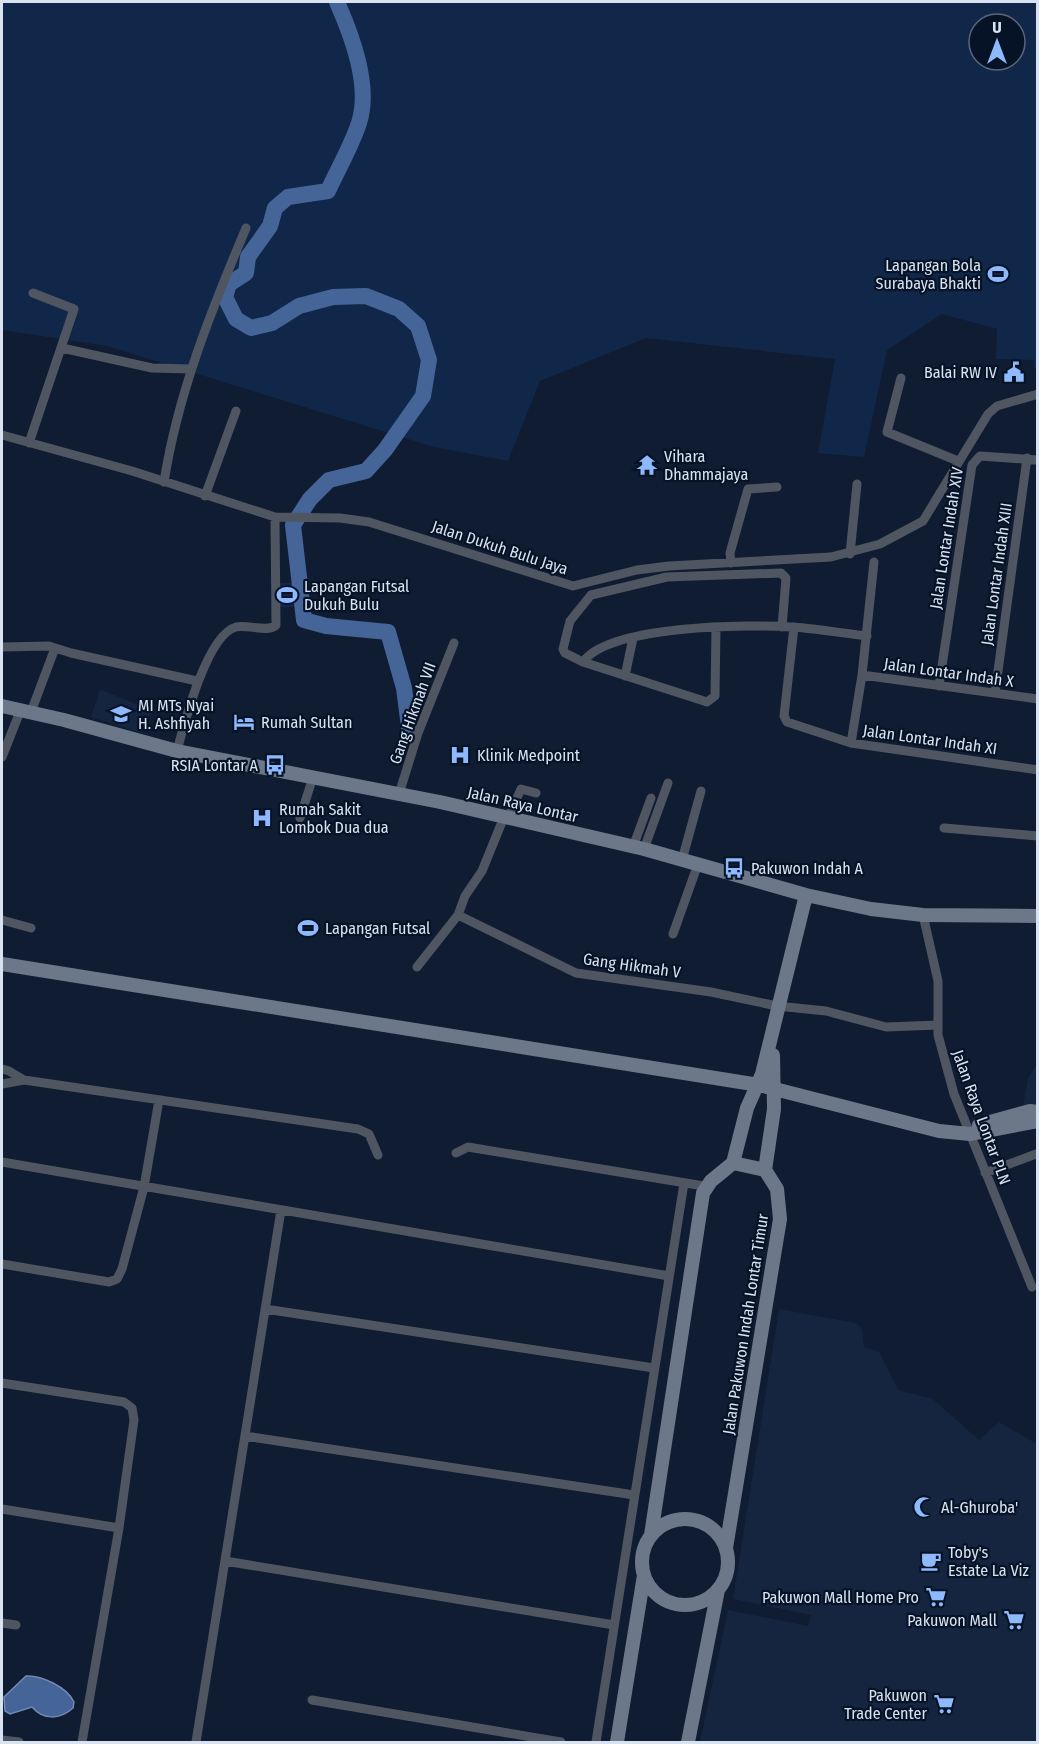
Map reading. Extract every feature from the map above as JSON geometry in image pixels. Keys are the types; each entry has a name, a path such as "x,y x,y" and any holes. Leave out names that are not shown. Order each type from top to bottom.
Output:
{"street":[{"path":"164,482 170,441 190,369 246,228"},
{"path":"30,443 74,307 33,293"},
{"path":"62,348 142,366 190,369"},
{"path":"901,378 887,432 958,461"},
{"name":"Jalan Dukuh Bulu Jaya","path":"2,435 275,517 292,516 369,522 573,586 637,570 813,559 850,554 880,544 923,520 988,414 997,406 1038,394"},
{"path":"205,496 236,411"},
{"name":"Jalan Lontar Indah XIV","path":"939,686 972,465 980,456 1038,460"},
{"name":"Jalan Lontar Indah XIII","path":"995,693 1027,458"},
{"path":"850,554 857,484"},
{"path":"731,563 730,553 748,489 777,487"},
{"path":"177,751 197,681 229,630 244,626 270,629 275,627 275,517"},
{"name":"Jalan Lontar Indah X","path":"874,562 862,675 1038,699"},
{"path":"716,627 716,696 712,701 694,700 584,662 565,653 563,649 570,621 585,599 614,588 667,577 781,573 786,578 782,627"},
{"path":"584,662 595,650 633,638 674,630 716,627 794,627 867,636"},
{"path":"794,627 785,719 851,743"},
{"path":"625,676 633,638"},
{"name":"Gang Hikmah VII","path":"399,794 418,733 454,643"},
{"path":"2,647 38,644 197,681"},
{"path":"2,757 55,648"},
{"name":"Jalan Lontar Indah XI","path":"862,675 851,743 1038,770"},
{"name":"Jalan Raya Lontar","path":"2,706 26,710 177,751 399,794 683,857 698,864 811,896 871,909 923,915 1038,916"},
{"path":"300,818 313,777"},
{"path":"638,848 668,783"},
{"path":"417,967 458,915 465,896 482,871 521,789 536,793"},
{"path":"683,857 701,791"},
{"path":"638,848 651,798"},
{"path":"944,828 1038,836"},
{"path":"673,934 698,864"},
{"path":"703,1193 718,1175 733,1163 747,1108 759,1085 811,896"},
{"name":"Gang Hikmah V","path":"458,915 576,973 711,992 781,1007 825,1011 886,1027 938,1025"},
{"name":"Jalan Raya Lontar PLN","path":"923,915 938,981 940,1046 966,1132 1032,1287"},
{"path":"2,920 31,928"},
{"path":"2,964 759,1085 939,1131 966,1132 1038,1120"},
{"path":"733,1163 765,1170 774,1109 772,1060 781,1007"},
{"path":"2,1069 24,1080"},
{"path":"2,1084 24,1080 358,1129 369,1134 378,1155"},
{"path":"2,1264 109,1282 117,1279 122,1269 144,1186 159,1100"},
{"path":"774,1109 790,1102 817,1101"},
{"path":"966,1132 1008,1116 1038,1112"},
{"path":"456,1153 468,1147 704,1186 651,1535 642,1554 644,1575 617,1743"},
{"path":"985,1173 1036,1154"},
{"path":"2,1162 669,1276"},
{"name":"Jalan Pakuwon Indah Lontar Timur","path":"726,1548 780,1219 777,1190 765,1170"},
{"path":"596,1743 684,1182"},
{"path":"196,1743 281,1210"},
{"path":"265,1309 654,1368"},
{"path":"2,1383 124,1402 132,1408 134,1420 119,1528 82,1742"},
{"path":"245,1436 634,1495"},
{"path":"2,1509 119,1528"},
{"path":"651,1535 673,1521 692,1520 710,1528 726,1548 727,1570 718,1590 688,1743"},
{"path":"225,1561 614,1625"},
{"path":"644,1575 657,1595 669,1602 682,1605 695,1604 718,1590"},
{"path":"2,1623 16,1625"},
{"path":"312,1700 561,1743"},
{"path":"2,1740 19,1743"}],"shaded area":[{"path":"2,2 1037,2 1037,368 1034,368 1034,360 996,359 997,329 942,314 887,350 864,457 818,453 835,359 646,338 540,381 508,461 434,447 107,346 2,330"},
{"name":"Lapangan Futsal Dukuh Bulu","path":"280,583 294,583 293,607 279,607"},
{"name":"MI MTs Nyai H. Ashfiyah","path":"100,689 152,711 142,733 91,717"},
{"path":"1037,1064 1037,1106 1023,1106 1028,1078"},
{"path":"779,1309 856,1323 862,1329 864,1347 879,1352 898,1390 933,1399 979,1440 999,1422 1037,1444 1037,1742 700,1742 728,1610 808,1626 811,1615 733,1599"},
{"path":"26,1676 53,1683 66,1691 74,1702 73,1708 63,1715 52,1717 41,1714 32,1707 10,1714 5,1711 4,1697"}],"waterway":[{"path":"337,2 354,45 361,77 362,109 356,132 328,191 288,197 275,208 270,226 248,257 246,273 229,284 225,297 236,319 251,328 272,323 299,306 333,297 366,296 399,309 418,326 429,360 423,396 385,450 366,471 329,480 310,499 293,525 304,620 326,626 388,632 404,688 410,735"}],"place":[{"name":"Lapangan Bola Surabaya Bhakti","path":"998,274"},
{"name":"Balai RW IV","path":"1014,372"},
{"name":"Vihara Dhammajaya","path":"647,465"},
{"name":"Lapangan Futsal Dukuh Bulu","path":"287,595"},
{"name":"MI MTs Nyai H. Ashfiyah","path":"121,714"},
{"name":"Rumah Sultan","path":"244,722"},
{"name":"Klinik Medpoint","path":"460,755"},
{"name":"RSIA Lontar A","path":"275,765"},
{"name":"Rumah Sakit Lombok Dua dua","path":"262,818"},
{"name":"Pakuwon Indah A","path":"734,868"},
{"name":"Lapangan Futsal","path":"308,928"},
{"name":"Al-Ghuroba'","path":"924,1507"},
{"name":"Toby's Estate La Viz","path":"931,1561"},
{"name":"Pakuwon Mall Home Pro","path":"936,1597"},
{"name":"Pakuwon Mall","path":"1014,1620"},
{"name":"Pakuwon Trade Center","path":"944,1704"}]}
